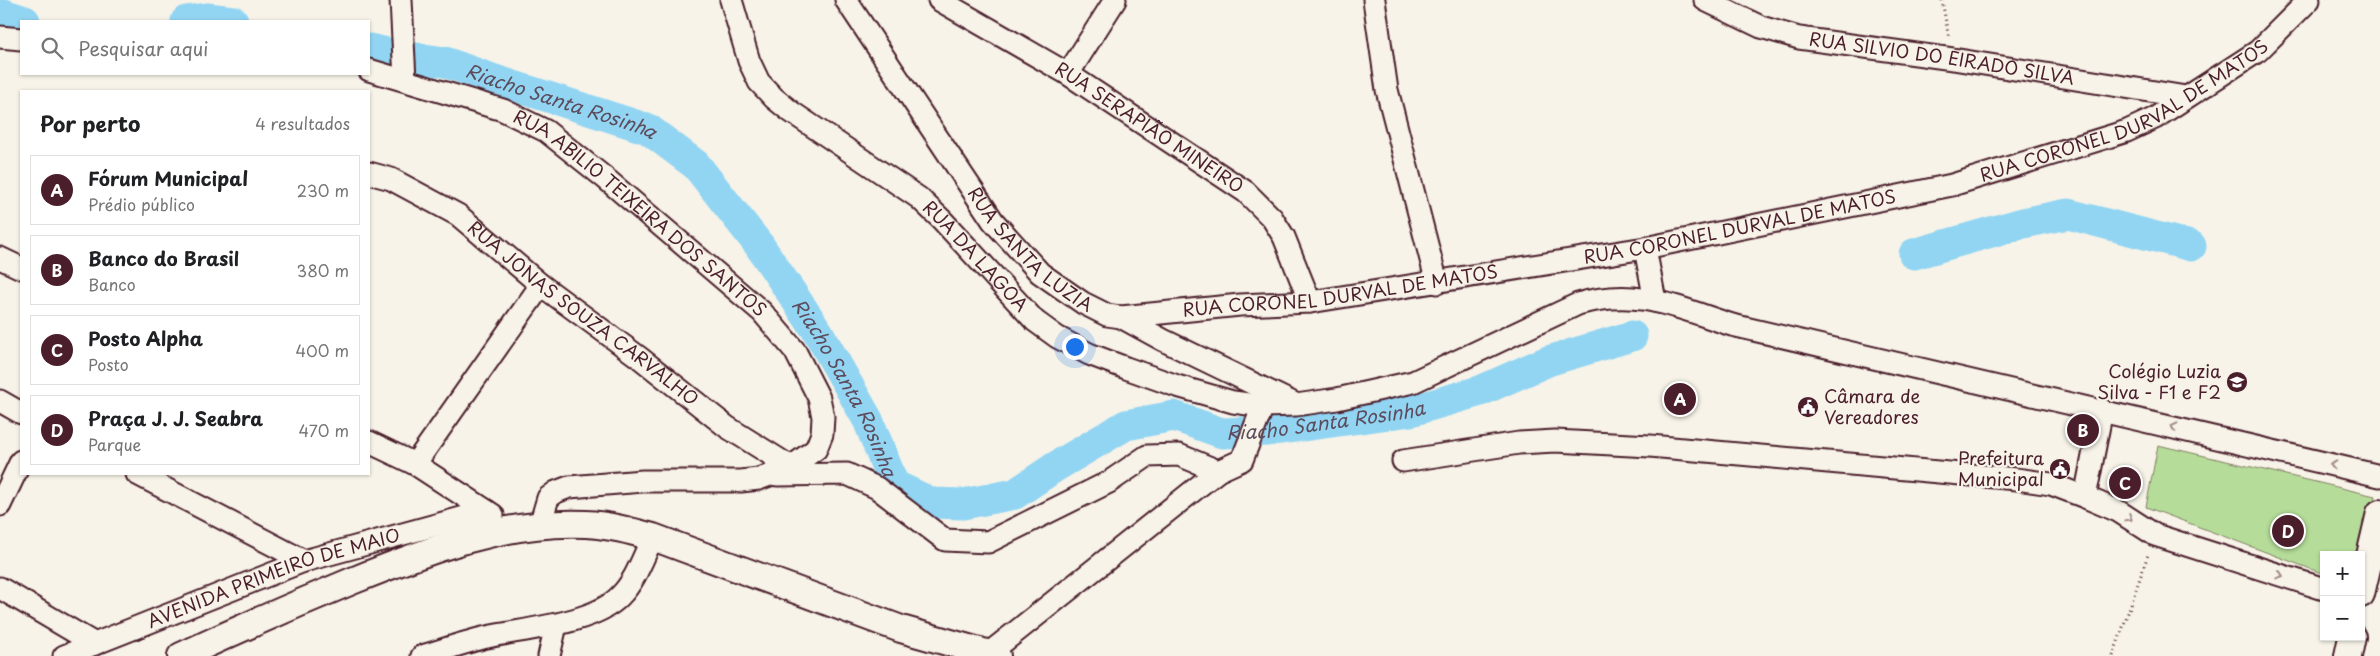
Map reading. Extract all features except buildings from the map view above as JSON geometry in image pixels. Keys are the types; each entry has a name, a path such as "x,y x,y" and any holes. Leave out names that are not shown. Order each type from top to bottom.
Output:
{"main road":[{"path":"2365,577 2380,513"},
{"path":"181,656 270,615 415,556 468,539 514,529 586,524 616,528 653,537 901,629 981,654"},
{"path":"2348,656 2351,641"}],"street":[{"path":"402,0 406,80"},
{"name":"RUA DA LAGOA","path":"731,0 749,60 759,82 774,98 790,111 919,198 942,220 1035,321 1057,337 1089,354 1177,386 1233,402 1263,406 1337,399 1413,382 1570,308 1593,300 1630,296 1655,301 1732,325 2380,476"},
{"name":"RUA SANTA LUZIA","path":"846,0 993,221 1040,273 1083,304 1107,315 1121,317 1163,340 1296,404"},
{"path":"1068,74 1115,0"},
{"path":"1374,0 1387,90 1436,283"},
{"name":"RUA SILVIO DO EIRADO SILVA","path":"1705,0 1761,27 1799,38 1953,59 2186,97"},
{"name":"RUA CORONEL DURVAL DE MATOS","path":"1121,317 1240,305 1310,302 1436,283 1645,248 1942,187 1984,176 2127,131 2154,118 2258,51 2310,0"},
{"name":"RUA SERAPIÃO MINEIRO","path":"938,1 1068,74 1246,192 1272,218 1284,237 1310,302"},
{"path":"0,37 20,39"},
{"name":"RUA ABILIO TEIXEIRA DOS SANTOS","path":"370,70 504,110 546,131 605,178 762,312 795,351 819,398 822,417 822,434 816,449 782,471"},
{"name":"RUA JONAS SOUZA CARVALHO","path":"370,173 391,179 458,214 541,286 640,358 782,471"},
{"path":"1645,248 1655,301"},
{"path":"0,258 20,268"},
{"path":"415,464 541,286"},
{"path":"0,401 20,412"},
{"path":"981,654 1218,471 1242,460 1263,406"},
{"path":"2085,496 2102,410"},
{"path":"1403,460 1519,443 1555,441 1650,446 2016,479 2051,484 2085,496 2118,511 2154,535 2320,588"},
{"path":"370,442 415,464 514,529"},
{"path":"540,526 548,498 556,492 570,487 643,481 741,481 782,471 847,474 877,488 945,540 988,542 1108,482 1147,456 1179,455 1218,471"},
{"path":"0,505 20,463"},
{"path":"139,475 304,561"},
{"name":"AVENIDA PRIMEIRO DE MAIO","path":"64,656 304,561 487,511"},
{"path":"422,656 483,638 556,625 600,610 619,598 632,584 653,537"},
{"path":"0,588 95,644"},
{"path":"549,656 556,625"}],"path":[{"path":"1942,0 1953,59"},
{"path":"2114,656 2154,535"}],"green space":[{"path":"2158,445 2375,496 2361,551 2320,551 2320,572 2146,507"}],"waterway":[{"name":"Riacho Santa Rosinha","path":"0,13 22,20"},
{"name":"Riacho Santa Rosinha","path":"193,20 207,18 224,20"},
{"name":"Riacho Santa Rosinha","path":"370,49 445,62 648,129 696,165 759,245 818,332 868,420 894,485 932,503 963,504 1015,494 1055,467 1126,425 1174,416 1222,433 1267,431 1411,411 1480,391 1548,361 1632,336"},
{"name":"Riacho Santa Rosinha","path":"1914,254 2023,223 2068,214 2191,246"}],"place":[{"name":"Colégio Luzia Silva - F1 e F2","path":"2237,382"},
{"name":"Fórum Municipal","path":"1680,399"},
{"name":"Câmara de Vereadores","path":"1808,407"},
{"name":"Banco do Brasil","path":"2083,430"},
{"name":"Prefeitura Municipal","path":"2060,469"},
{"name":"Posto Alpha","path":"2125,483"},
{"name":"Praça J. J. Seabra","path":"2288,531"}]}
